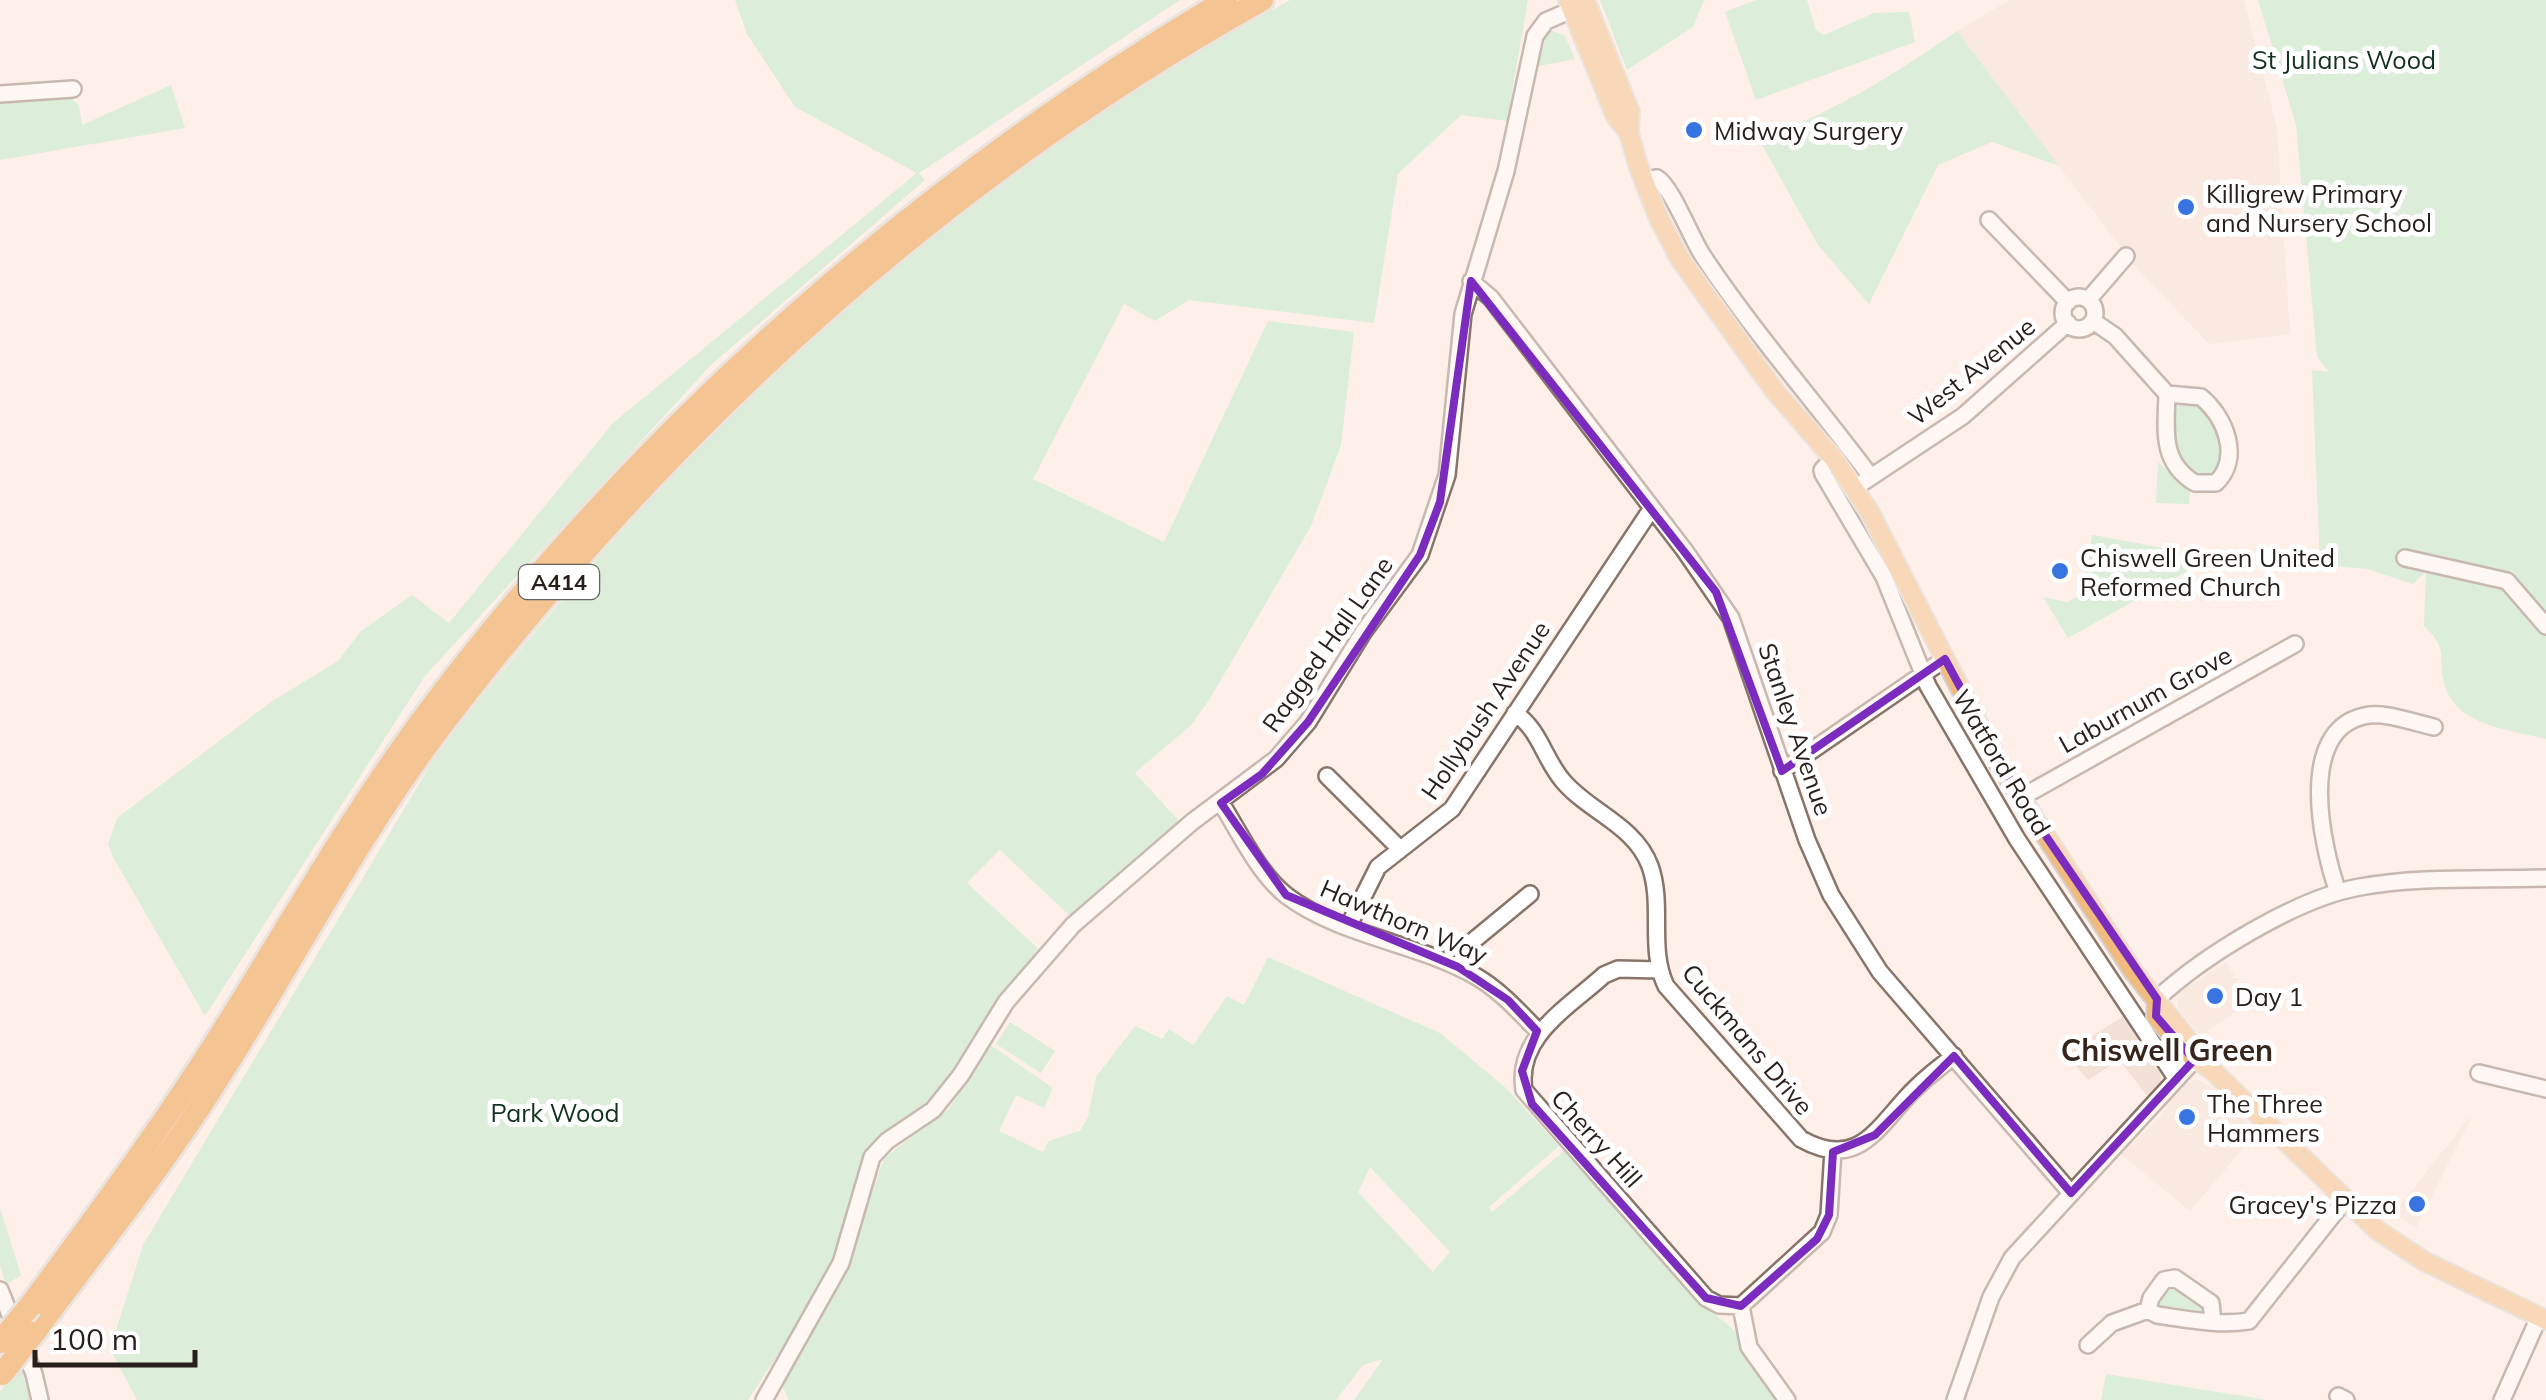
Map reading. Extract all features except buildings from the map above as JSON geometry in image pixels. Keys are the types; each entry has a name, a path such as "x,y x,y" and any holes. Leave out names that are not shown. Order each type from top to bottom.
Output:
{"highway":[{"name":"A414","path":"0,1342 168,1117 330,854 429,710 589,517 709,392 923,205 1115,67 1226,0"},
{"name":"A414","path":"1,1374 192,1119 368,834 444,723 597,536 672,454 809,323 936,216 1064,122 1262,0"}],"main road":[{"name":"Watford Road","path":"1578,3 1616,118 1629,134 1644,180 1680,259 1774,390 1854,488 1896,557 1944,659 2020,798 2133,971 2192,1045 2194,1060 2214,1072 2344,1201 2424,1261 2542,1319"}],"street":[{"name":"Ragged Hall Lane","path":"767,1399 841,1264 872,1157 887,1140 933,1110 1006,1002 1073,924 1221,802 1262,774 1308,722 1428,539 1448,475 1464,314 1471,281 1506,171 1535,36 1546,21 1578,3"},
{"path":"0,94 72,89"},
{"name":"Watford Road","path":"1644,180 1657,178 1664,182 1678,216 1734,301 1871,478"},
{"path":"1989,220 2068,302"},
{"path":"2088,300 2126,256"},
{"name":"Stanley Avenue","path":"1471,281 1491,298 1731,618 1807,840 1855,937 1880,972 2071,1193"},
{"path":"2076,298 2088,300 2094,307 2093,320 2081,328 2068,324 2064,315 2068,302 2076,298"},
{"path":"2093,320 2115,336 2167,394 2167,453 2188,479 2204,486 2216,483 2227,460 2225,423 2201,397 2167,394"},
{"name":"West Avenue","path":"1854,488 1964,416 2068,324"},
{"name":"Watford Road","path":"1833,458 1822,472 1884,576 1924,672 2018,839 2176,1078"},
{"name":"Hollybush Avenue","path":"1349,925 1366,886 1399,848 1452,809 1652,508"},
{"path":"2404,558 2507,581 2546,626"},
{"name":"Laburnum Grove","path":"2020,798 2295,644"},
{"path":"1782,771 1944,659"},
{"name":"Cuckmans Drive","path":"1515,713 1533,730 1550,764 1571,790 1622,828 1644,853 1658,902 1659,970 1673,996 1793,1132 1812,1145 1833,1150"},
{"path":"2338,892 2320,811 2319,778 2325,750 2342,728 2362,716 2434,727"},
{"path":"1327,776 1399,848"},
{"name":"Hawthorn Way","path":"1221,802 1275,885 1298,903 1458,967 1494,988 1540,1033"},
{"path":"2158,999 2175,982 2280,918 2338,892 2392,882 2546,878"},
{"path":"1458,967 1473,940 1530,894"},
{"name":"Cherry Hill","path":"1659,970 1611,971 1540,1033 1522,1061 1524,1090 1532,1104 1706,1298 1720,1305 1742,1306"},
{"path":"1787,1400 1748,1347 1742,1306 1822,1232 1829,1215 1833,1150 1854,1147 1874,1135 1916,1087 1954,1056"},
{"path":"1955,1400 2000,1279 2025,1242 2147,1116 2194,1060"},
{"path":"2479,1073 2546,1089"},
{"path":"2088,1345 2112,1323 2148,1310 2213,1322 2244,1322 2257,1314 2344,1201"},
{"path":"2148,1310 2161,1283 2175,1278 2211,1304 2213,1322"},
{"path":"0,1290 34,1374 40,1400"},
{"path":"2502,1400 2542,1319"}],"highlighted area":[{"path":"1471,281 1716,592 1782,771 1945,659 2020,798 2157,999 2156,1016 2194,1060 2071,1193 1954,1056 1875,1135 1833,1152 1829,1215 1817,1239 1741,1306 1706,1298 1532,1104 1522,1071 1537,1031 1508,1000 1458,967 1286,895 1221,803 1262,774 1308,722 1420,555 1440,502"}],"shaded area":[{"name":"Killigrew Primary and Nursery School","path":"2010,0 2244,0 2277,128 2290,334 2209,344 2131,262 1957,31"},
{"path":"2226,962 2251,1002 2200,1036 2177,1007 2179,993"},
{"path":"2123,1016 2161,1075 2161,1082 2149,1098 2119,1060 2088,1080 2065,1054"},
{"path":"2195,1079 2217,1090 2257,1132 2190,1211 2121,1154 2158,1119 2177,1089"},
{"path":"2471,1118 2416,1228 2394,1213"}],"green space":[{"path":"735,0 1180,0 919,173 925,180 711,365 425,676 205,1016 113,857 108,844 117,818 271,702 338,661 361,631 412,595 449,623 613,423 917,173 795,107 747,34"},
{"name":"Park Wood","path":"1290,0 1528,0 1507,121 1461,115 1398,174 1374,323 1189,300 1155,321 1124,304 1033,479 1164,542 1268,321 1354,332 1341,445 1311,526 1209,700 1192,724 1135,773 1179,821 1072,918 1000,850 967,883 1043,953 971,1040 941,1093 870,1149 856,1204 816,1297 748,1400 137,1400 110,1349 143,1245 440,749 498,677 680,467 811,336 880,274 951,215 1032,156 1116,101"},
{"path":"1600,0 1704,0 1693,27 1627,70"},
{"path":"1756,0 1807,0 1816,30 1824,35 1874,13 1909,12 1915,42 1756,100 1725,12"},
{"name":"St Julians Wood","path":"2258,0 2546,0 2546,739 2488,725 2453,702 2443,679 2438,643 2424,626 2426,571 2413,584 2367,569 2320,565 2312,370 2329,372 2317,357 2296,125"},
{"path":"1548,29 1565,36 1575,59 1538,66"},
{"path":"1957,31 2059,166 1992,142 1938,165 1869,304 1818,245 1758,138 1811,118 1862,92"},
{"path":"171,85 185,128 0,160 0,102 66,94 79,105 82,125"},
{"path":"2190,397 2221,424 2220,461 2207,480 2190,474 2173,456 2173,401"},
{"path":"2158,462 2190,492 2189,504 2156,503"},
{"path":"2092,535 2213,557 2068,638 2043,597 2067,602 2081,594"},
{"path":"1268,957 1440,1033 1506,1088 1559,1146 1489,1207 1492,1212 1564,1151 1704,1305 1735,1331 1775,1400 1354,1400 1383,1359 1363,1365 1336,1400 789,1400 783,1388 788,1366 847,1266 884,1158 949,1109 989,1044 1053,1088 1044,1108 1016,1095 999,1131 1043,1152 1049,1141 1080,1131 1088,1117 1096,1077 1135,1026 1162,1039 1169,1029 1193,1045 1227,996 1244,1005","holes":["1370,1167 1450,1252 1433,1272 1358,1192"]},
{"path":"1010,1022 1055,1051 1041,1073 996,1044"},
{"path":"0,1208 21,1275 6,1285 0,1264"},
{"path":"2168,1281 2209,1305 2208,1316 2157,1308 2154,1300"},
{"path":"20,1366 31,1400 0,1400 0,1392"},
{"path":"2106,1374 2255,1398 2267,1400 2101,1400"}],"place":[{"name":"Midway Surgery","path":"1694,130"},
{"name":"Killigrew Primary and Nursery School","path":"2186,207"},
{"name":"Chiswell Green United Reformed Church","path":"2060,571"},
{"name":"Day 1","path":"2215,996"},
{"name":"The Three Hammers","path":"2187,1117"},
{"name":"Gracey's Pizza","path":"2417,1204"}],"district":[{"name":"Chiswell Green","path":"2167,1050"}]}
